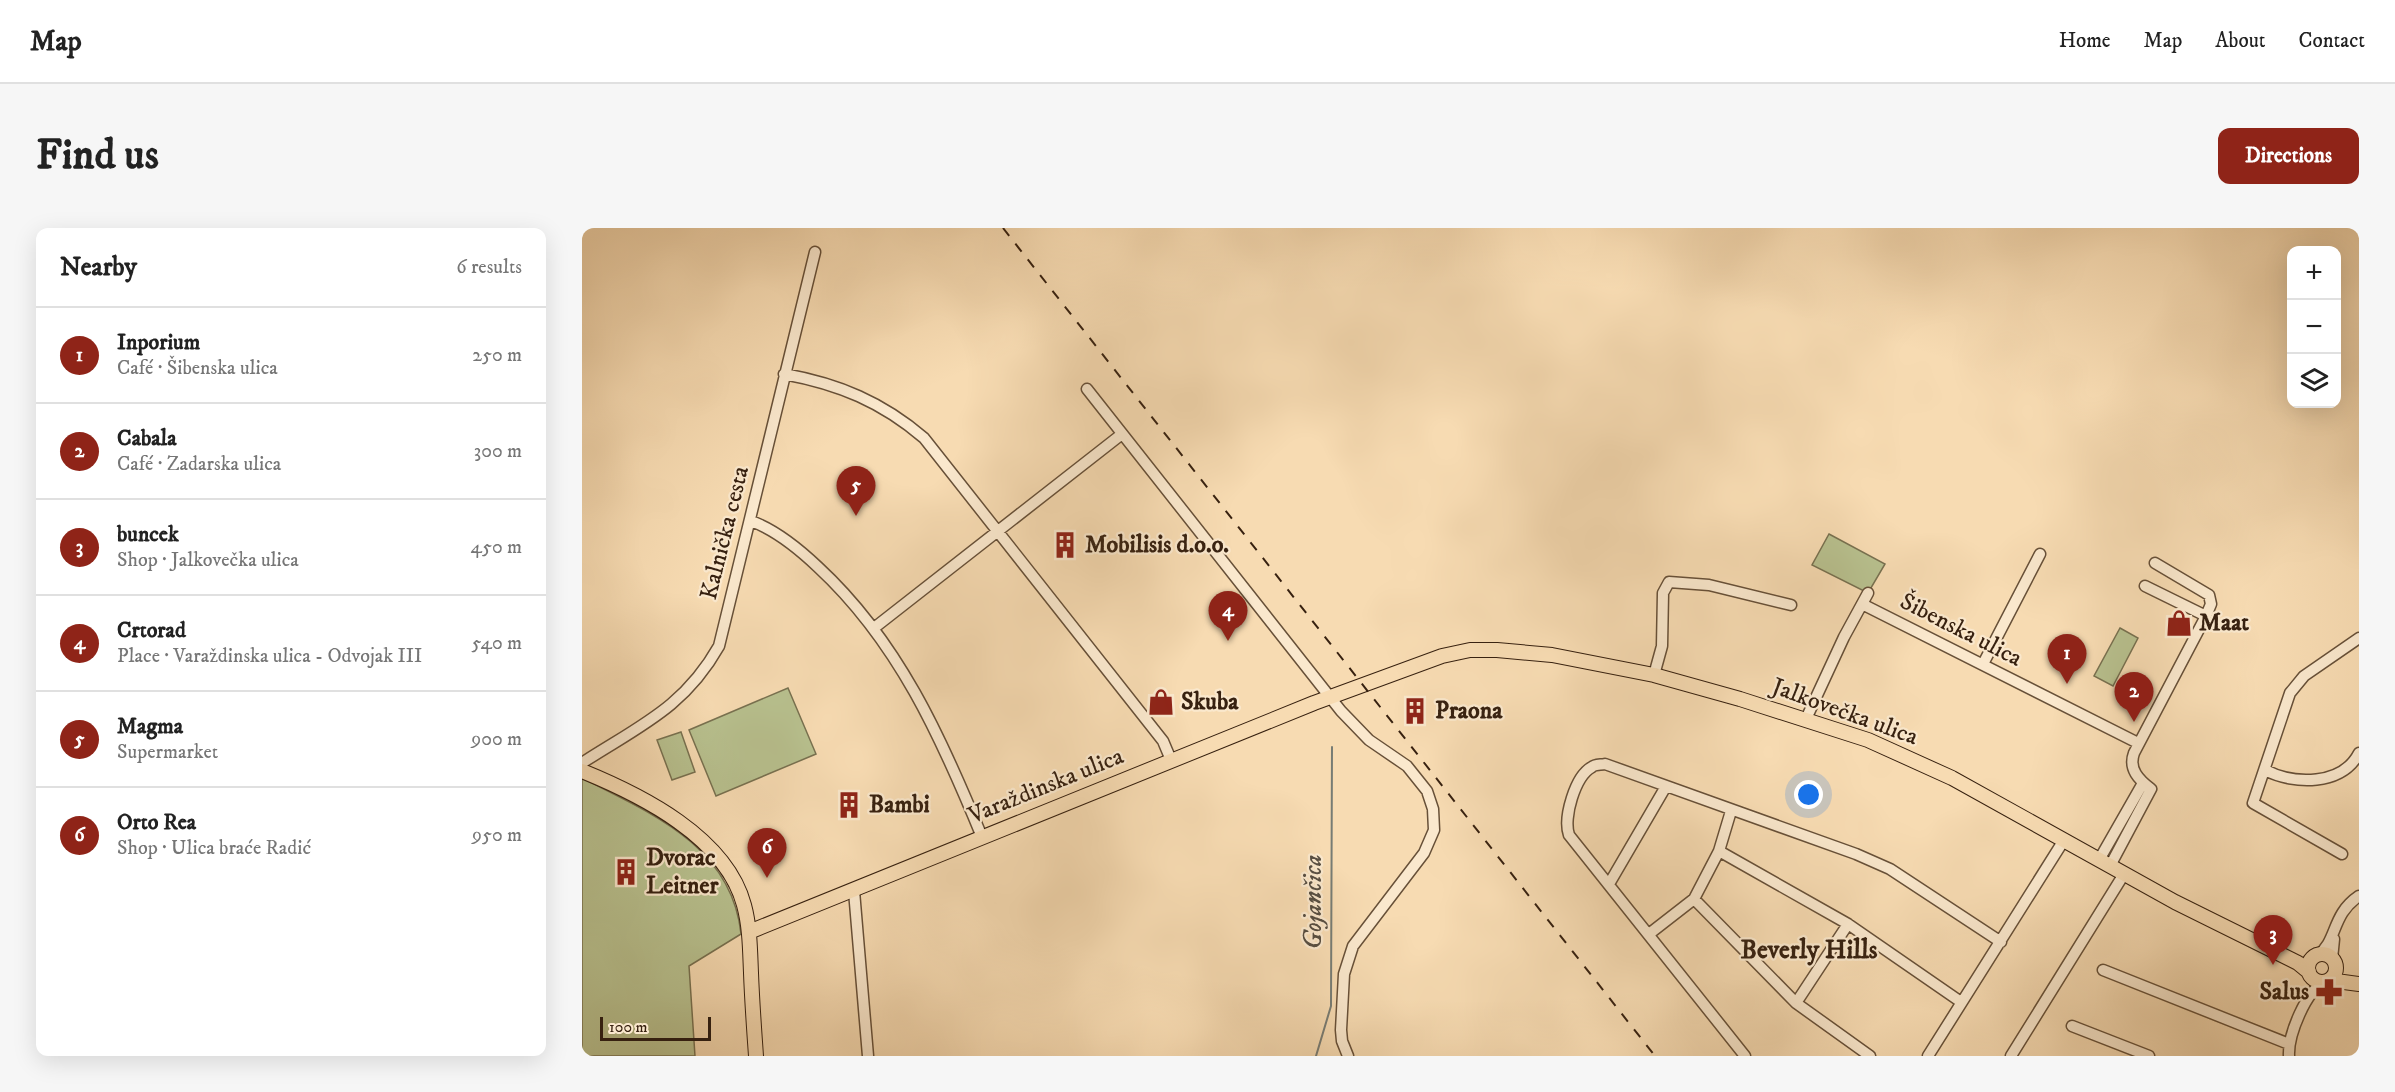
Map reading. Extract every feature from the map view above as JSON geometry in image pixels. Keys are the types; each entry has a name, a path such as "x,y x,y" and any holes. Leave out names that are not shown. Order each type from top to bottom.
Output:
{"main road":[{"name":"Jalkovečka ulica","path":"1362,687 1426,661 1470,650 1514,651 1552,655 1654,675 1806,719 1868,740 1932,768 2124,874 2277,952 2310,974"},
{"name":"Varaždinska ulica","path":"749,932 1171,760 1362,687"},
{"path":"582,771 664,812 701,840 723,865 740,891 749,932 756,1056"},
{"name":"Jalkovečka ulica","path":"2277,952 2304,958 2316,956"},
{"path":"2326,955 2342,972 2359,983 2317,981 2310,974 2309,963 2316,956 2326,955"},
{"path":"2327,981 2335,973 2334,962"}],"street":[{"name":"Kalnička cesta","path":"582,763 669,707 701,675 719,646 815,252"},
{"path":"784,374 821,381 856,393 896,416 932,447 1163,741 1171,760"},
{"path":"1087,389 1331,698 1369,740 1412,772 1427,791 1433,809 1434,830 1424,853 1353,946 1348,959 1341,1030 1342,1041 1348,1056"},
{"path":"874,628 1122,434"},
{"path":"751,521 776,533 804,554 835,582 874,628 900,664 921,699 954,769 982,837"},
{"path":"1983,664 2040,554"},
{"path":"2105,863 2147,786 2134,770 2132,762 2138,743 2211,603 2209,595 2155,563"},
{"path":"1654,675 1662,646 1664,593 1670,582 1727,588 1791,605"},
{"path":"2145,586 2206,616"},
{"path":"1806,719 1868,593"},
{"name":"Šibenska ulica","path":"1862,604 2138,743"},
{"path":"2342,854 2253,803 2290,693 2304,676 2359,638"},
{"path":"2265,770 2290,779 2332,777 2346,770 2359,753"},
{"path":"1745,1056 1569,835 1565,824 1567,812 1584,774 1593,765 1605,764 1665,788 1856,854 1890,869 2001,942"},
{"path":"1609,884 1665,788"},
{"path":"1649,934 1694,899 1719,851 1731,811"},
{"path":"1928,1056 2064,840"},
{"path":"1719,851 1848,924 1961,1002"},
{"path":"2011,1056 2124,874"},
{"path":"854,891 868,1056"},
{"path":"2316,956 2325,949 2343,908 2359,896"},
{"path":"1694,899 1796,1004 1870,1056"},
{"path":"1796,1004 1848,924"},
{"path":"2334,962 2336,924"},
{"path":"2103,970 2289,1044"},
{"path":"2289,1056 2289,1044 2302,1010 2310,974"},
{"path":"2302,1010 2316,987 2327,981"},
{"path":"2072,1026 2149,1056"}],"green space":[{"path":"1829,534 1885,564 1868,593 1812,565"},
{"path":"2120,628 2138,638 2113,686 2094,676"},
{"path":"788,688 816,754 716,796 689,730"},
{"path":"681,732 695,772 672,780 657,740"},
{"path":"582,778 635,805 684,836 705,855 722,877 734,903 741,934 689,966 695,1056 582,1056"}],"waterway":[{"name":"Gojančica","path":"1316,1056 1331,1006 1332,747"}],"railway":[{"path":"1003,228 1655,1056"}],"place":[{"name":"Magma","path":"856,516"},
{"name":"Mobilisis d.o.o.","path":"1065,545"},
{"name":"Maat","path":"2179,623"},
{"name":"Crtorad","path":"1228,641"},
{"name":"Inporium","path":"2067,684"},
{"name":"Skuba","path":"1161,702"},
{"name":"Praona","path":"1415,711"},
{"name":"Cabala","path":"2134,722"},
{"name":"Bambi","path":"849,805"},
{"name":"Dvorac Leitner","path":"626,872"},
{"name":"Orto Rea","path":"767,878"},
{"name":"buncek","path":"2273,965"},
{"name":"Salus","path":"2329,992"}],"district":[{"name":"Beverly Hills","path":"1809,950"}]}
